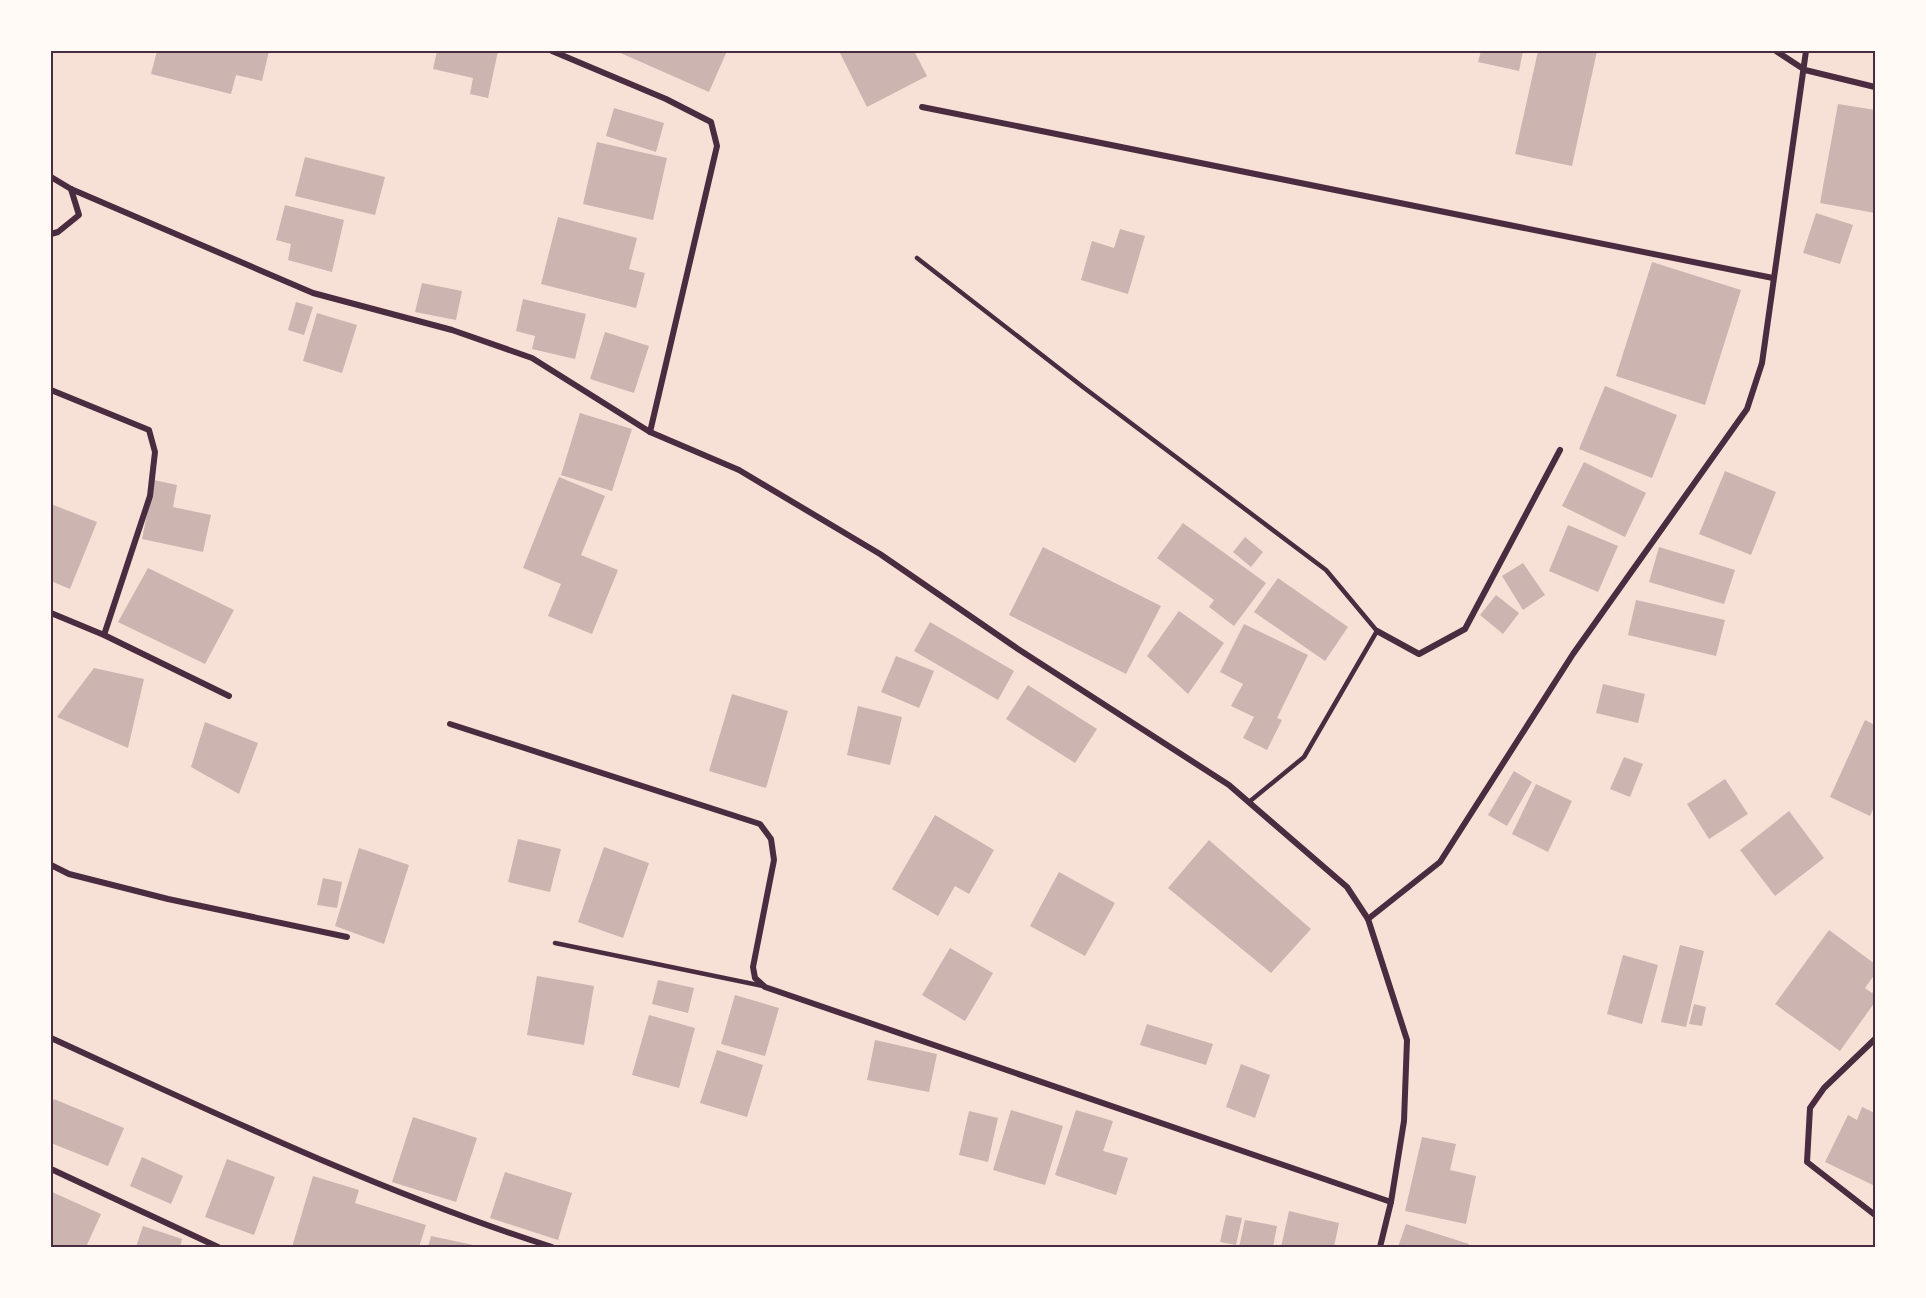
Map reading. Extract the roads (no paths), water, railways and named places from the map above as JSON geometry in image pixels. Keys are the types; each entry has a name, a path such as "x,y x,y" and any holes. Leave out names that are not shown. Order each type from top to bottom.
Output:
{"street":[{"path":"552,51 666,99 711,122 717,146 650,432"},
{"path":"1776,51 1805,70 1875,87"},
{"path":"1368,919 1440,862 1573,654 1747,409 1762,363 1806,51"},
{"path":"922,107 1773,278"},
{"path":"51,177 71,189 313,292 452,330 532,358 650,432 739,470 880,554 1018,649 1229,785 1347,887 1368,919 1407,1040 1404,1120 1391,1202 1380,1247"},
{"path":"51,234 58,232 79,215 71,189"},
{"path":"51,390 148,430 155,452 150,496 104,635"},
{"path":"1377,631 1419,654 1465,629 1560,450"},
{"path":"51,613 104,635 229,696"},
{"path":"450,724 760,824 771,839 774,860 753,967 755,978 765,987 1391,1202"},
{"path":"51,865 69,874 347,938"},
{"path":"51,1038 263,1135 462,1218 552,1247"},
{"path":"1875,1040 1824,1088 1809,1108 1807,1162 1875,1215"},
{"path":"51,1169 218,1247"}],"lane":[{"path":"917,258 1326,570 1377,631 1304,757 1249,802"},
{"path":"555,943 765,987"}]}
